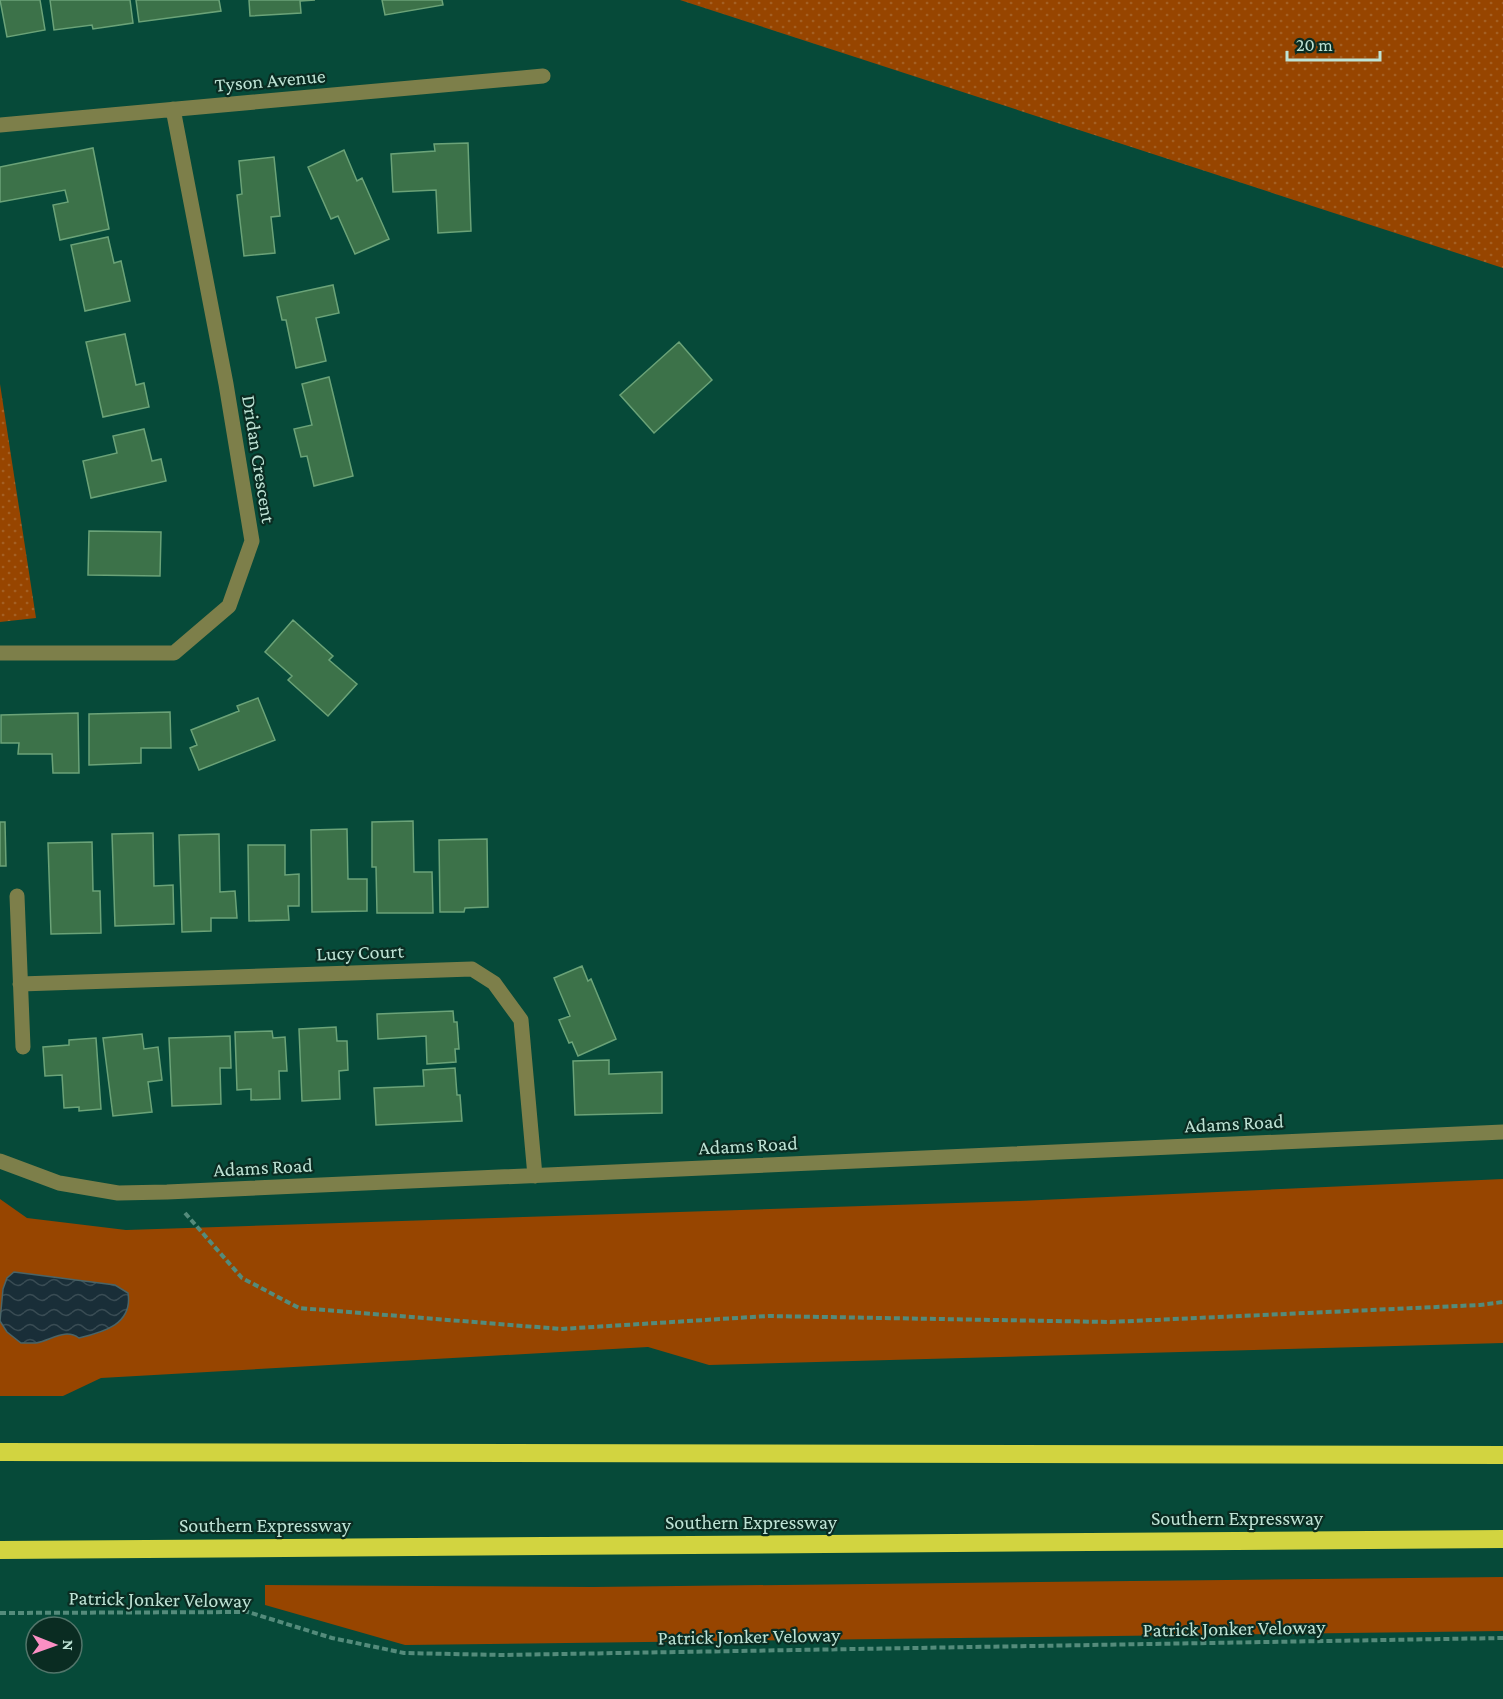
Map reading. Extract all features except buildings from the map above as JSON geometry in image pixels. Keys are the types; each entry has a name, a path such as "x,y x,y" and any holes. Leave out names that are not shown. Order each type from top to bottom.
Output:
{"highway":[{"path":"0,1452 1503,1455"},
{"name":"Southern Expressway","path":"0,1550 1503,1539"}],"street":[{"name":"Tyson Avenue","path":"0,125 543,76"},
{"name":"Dridan Crescent","path":"0,654 174,653 229,606 252,541 226,384 173,109"},
{"path":"17,896 23,1047"},
{"name":"Lucy Court","path":"21,984 472,969 494,983 521,1020 535,1176"},
{"name":"Adams Road","path":"0,1161 59,1183 118,1193 1503,1132"}],"path":[{"path":"167,1192 242,1278 299,1308 311,1309 561,1329 768,1316 1110,1322 1480,1305 1503,1302"},
{"name":"Patrick Jonker Veloway","path":"0,1613 248,1612 332,1638 404,1653 491,1655 1503,1638"}],"shaded area":[{"path":"680,0 1503,0 1503,268"},
{"path":"0,384 36,618 0,622"},
{"path":"1503,1179 1503,1343 709,1365 648,1347 101,1378 63,1396 0,1396 0,1199 27,1218 126,1230 1019,1201"},
{"path":"1503,1577 1503,1631 405,1645 265,1605 265,1585 593,1587"}],"water":[{"path":"14,1272 115,1285 128,1293 126,1312 115,1325 88,1336 79,1338 63,1334 36,1343 21,1343 7,1332 0,1321 3,1289 7,1278"}]}
